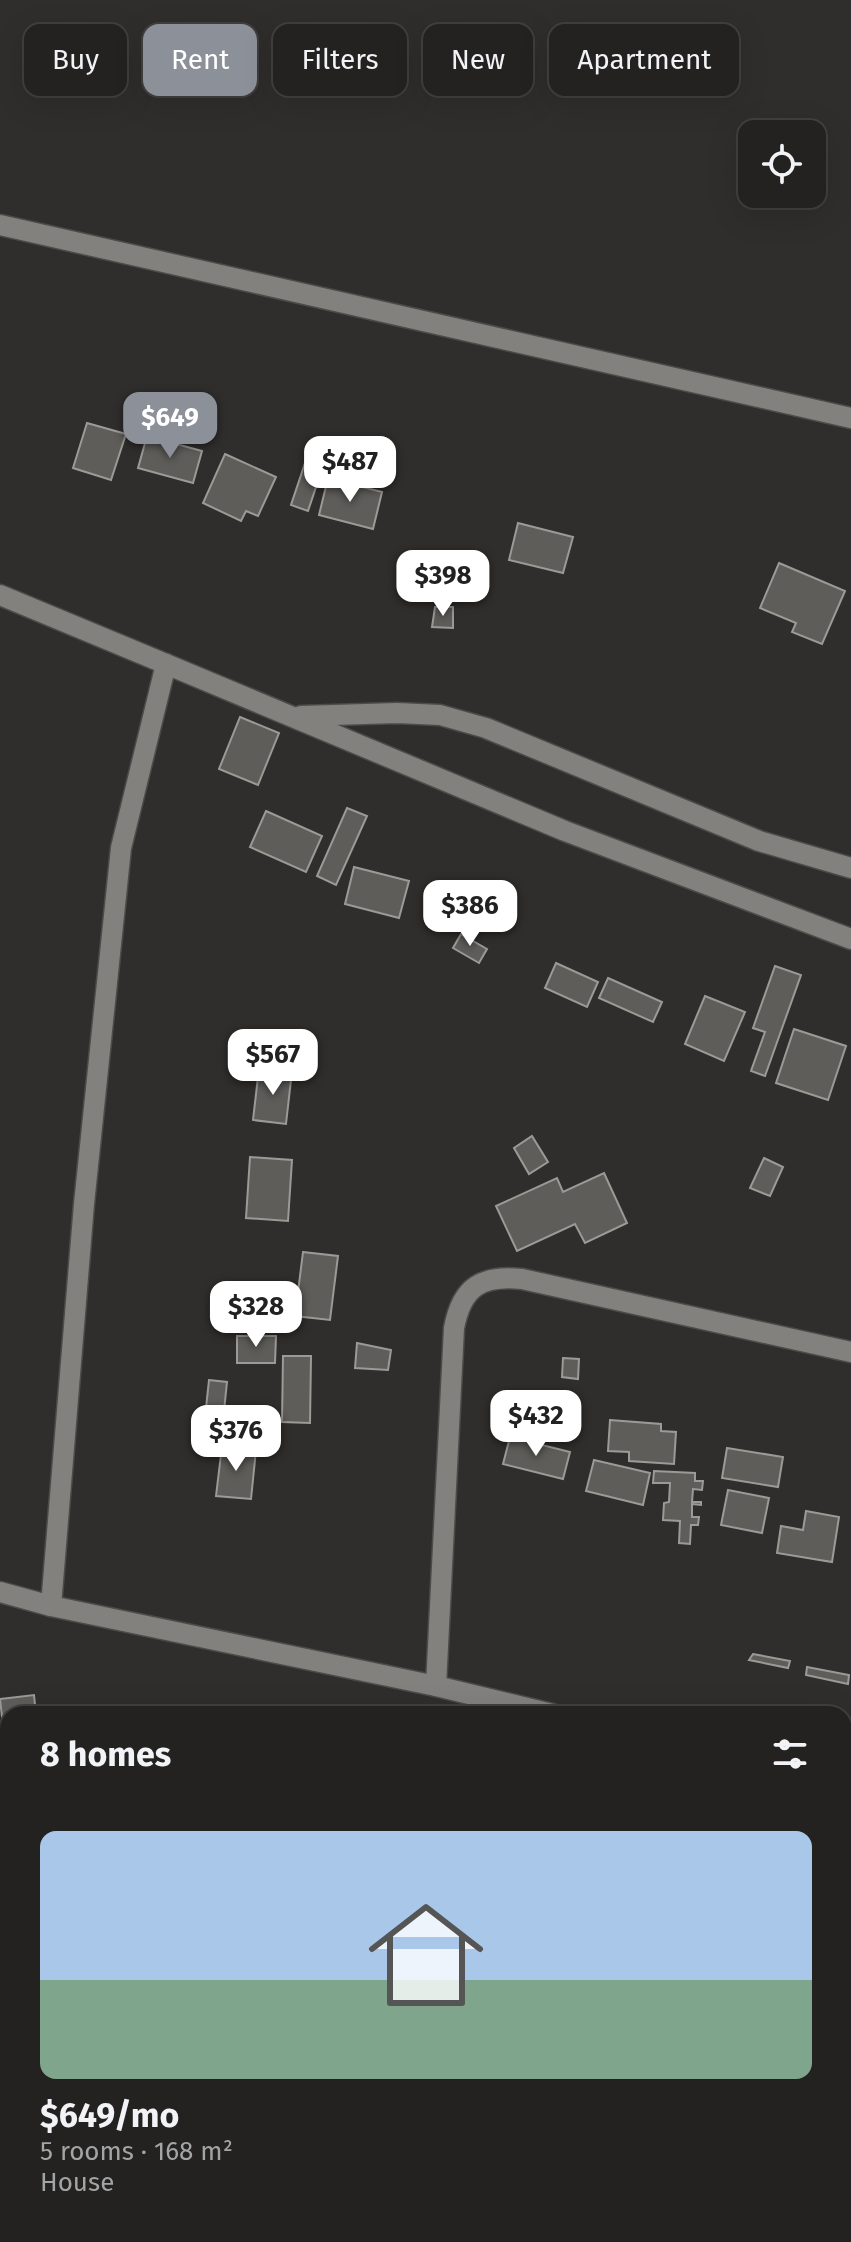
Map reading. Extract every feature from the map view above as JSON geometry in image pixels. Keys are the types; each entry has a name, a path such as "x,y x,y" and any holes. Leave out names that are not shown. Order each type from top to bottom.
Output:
{"street":[{"path":"0,225 851,418"},
{"path":"0,595 565,831 851,939"},
{"path":"51,1606 86,1188 121,848 166,664"},
{"path":"293,717 397,713 440,715 486,728 759,841 851,868"},
{"path":"436,1686 454,1328 458,1308 480,1283 498,1277 522,1279 851,1352"},
{"path":"0,1592 51,1606 519,1706"}],"building":[{"path":"87,423 126,434 111,480 73,468"},
{"path":"147,436 202,451 193,483 138,468"},
{"path":"225,454 276,477 258,516 246,511 241,521 203,503"},
{"path":"307,457 324,463 308,511 291,505"},
{"path":"328,478 382,492 373,529 319,515"},
{"path":"518,523 573,537 563,573 509,560"},
{"path":"779,563 845,591 822,644 792,632 796,623 760,608"},
{"path":"435,607 453,607 453,628 432,627"},
{"path":"240,717 279,733 258,785 219,769"},
{"path":"347,808 367,816 336,885 317,876"},
{"path":"266,811 322,836 306,872 250,847"},
{"path":"354,867 409,881 399,918 345,904"},
{"path":"461,934 487,949 479,963 453,948"},
{"path":"556,963 598,982 587,1007 545,988"},
{"path":"775,966 801,975 765,1076 751,1071 765,1032 753,1028"},
{"path":"608,978 662,1002 653,1022 599,998"},
{"path":"705,996 745,1012 724,1061 685,1044"},
{"path":"794,1029 846,1046 828,1100 776,1083"},
{"path":"270,1069 292,1071 286,1124 253,1120 258,1077 269,1079"},
{"path":"532,1136 548,1162 529,1174 514,1148"},
{"path":"250,1157 292,1160 288,1221 246,1218"},
{"path":"764,1158 783,1167 770,1196 750,1188"},
{"path":"604,1173 627,1223 585,1243 575,1224 517,1251 496,1206 557,1178 563,1192"},
{"path":"303,1252 338,1256 330,1320 295,1316"},
{"path":"237,1336 276,1336 275,1363 237,1363"},
{"path":"357,1343 391,1350 388,1370 355,1368"},
{"path":"283,1356 311,1356 310,1423 282,1422"},
{"path":"563,1358 579,1359 578,1379 562,1377"},
{"path":"209,1380 227,1382 224,1411 206,1408"},
{"path":"610,1420 661,1424 661,1431 676,1432 674,1464 629,1461 629,1452 608,1451"},
{"path":"510,1437 570,1452 563,1479 503,1464"},
{"path":"222,1446 256,1450 251,1499 216,1496"},
{"path":"727,1448 783,1457 778,1487 722,1478"},
{"path":"594,1460 650,1473 643,1505 586,1491"},
{"path":"654,1471 695,1473 695,1481 703,1481 702,1490 693,1489 692,1502 701,1502 701,1505 692,1504 692,1517 699,1517 698,1525 691,1525 690,1544 679,1543 680,1521 663,1520 664,1503 669,1502 670,1483 653,1483"},
{"path":"728,1490 769,1498 762,1533 721,1525"},
{"path":"806,1511 839,1517 832,1562 777,1553 781,1526 803,1530"},
{"path":"753,1654 790,1661 788,1668 749,1660"},
{"path":"807,1667 849,1675 848,1684 806,1675"},
{"path":"34,1695 35,1706 1,1706 0,1699"}]}
